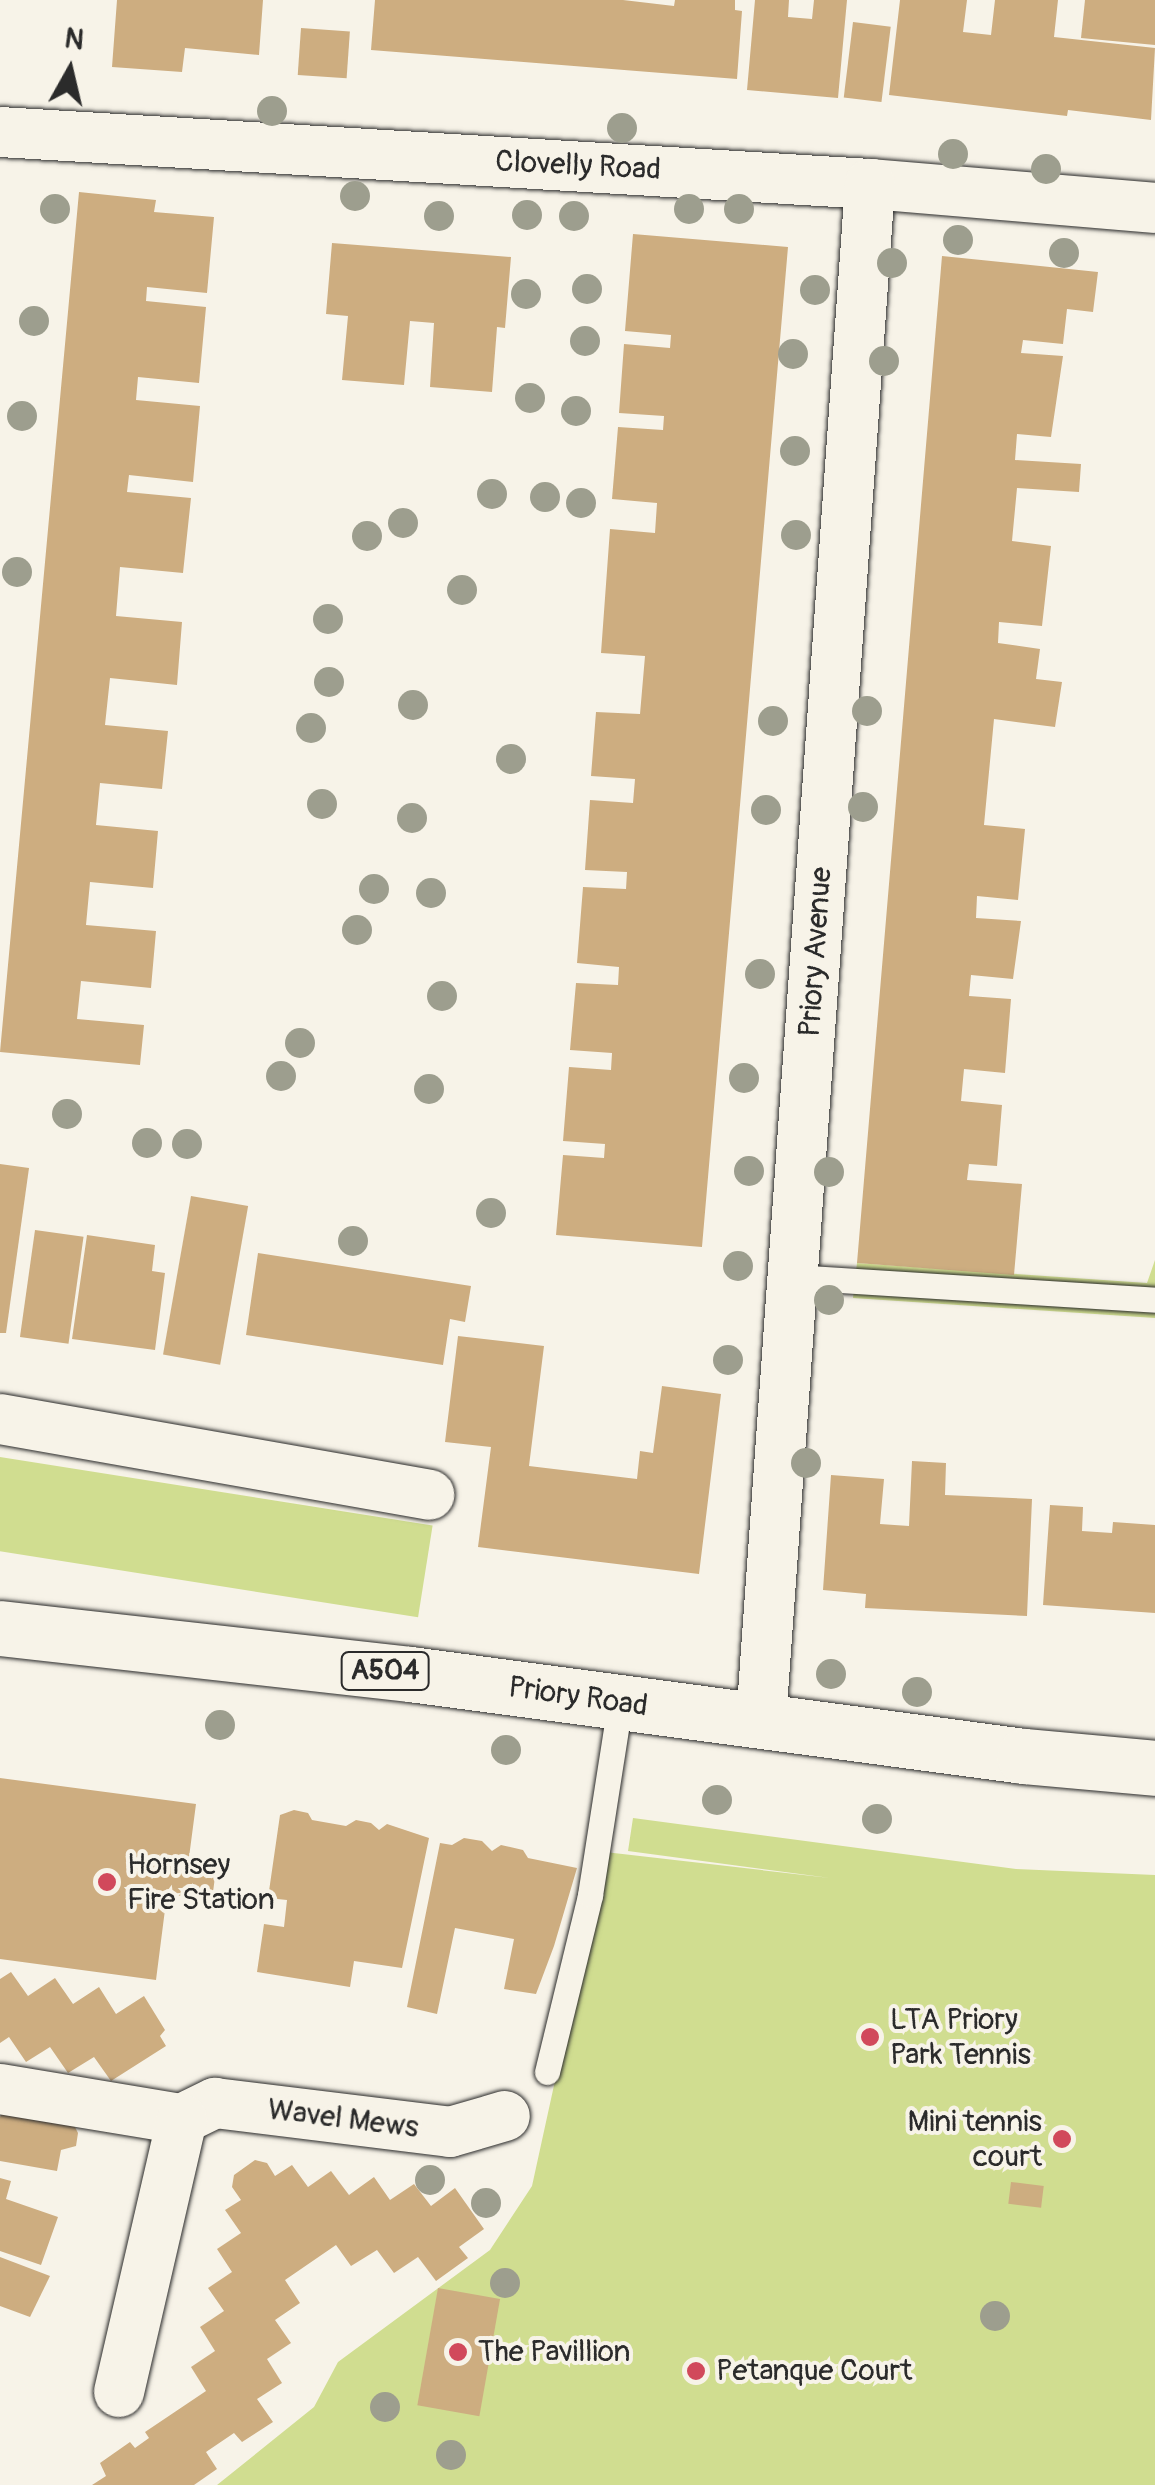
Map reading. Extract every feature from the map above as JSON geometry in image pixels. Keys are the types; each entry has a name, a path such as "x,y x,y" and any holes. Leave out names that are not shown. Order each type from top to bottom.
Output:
{"main road":[{"name":"Priory Road","path":"0,1628 1155,1768"}],"street":[{"name":"Clovelly Road","path":"0,132 870,184 1155,208"},
{"name":"Priory Avenue","path":"761,1720 870,184"},
{"path":"0,1419 429,1495"},
{"name":"Wavel Mews","path":"0,2088 182,2119 215,2104 450,2132 506,2116"},
{"path":"119,2392 182,2119"}],"lane":[{"path":"793,1277 1155,1300"},
{"path":"546,2072 590,1894 620,1703"}],"green space":[{"path":"1155,1260 1155,1318 853,1298 857,1263 1147,1283"},
{"path":"0,1457 433,1526 418,1617 0,1551"},
{"path":"633,1818 1016,1869 1155,1875 1155,2485 217,2485 314,2407 338,2362 490,2250 532,2186 605,1852 830,1878 628,1851"}],"building":[{"path":"117,0 263,0 259,55 185,48 182,72 112,67"},
{"path":"375,0 623,0 674,6 675,0 735,0 735,10 742,11 737,79 371,50"},
{"path":"755,0 789,0 788,17 812,19 814,0 847,0 838,98 747,90"},
{"path":"900,0 967,0 963,32 991,35 995,0 1058,0 1054,37 1155,48 1151,120 1068,110 1067,116 889,95"},
{"path":"1085,0 1155,0 1155,45 1081,38"},
{"path":"853,22 891,27 881,102 844,97"},
{"path":"301,28 350,31 347,78 298,75"},
{"path":"79,192 156,200 154,212 214,217 207,293 147,287 146,301 206,307 199,383 138,377 136,400 200,406 193,482 129,475 127,492 191,498 183,573 120,567 116,616 182,622 177,685 110,678 105,725 168,731 162,789 100,783 96,825 158,831 153,888 90,882 86,925 156,931 151,988 81,981 77,1019 144,1025 140,1065 0,1052"},
{"path":"633,234 788,247 702,1247 556,1235 563,1155 604,1158 605,1144 563,1141 569,1067 611,1070 612,1053 570,1050 576,983 618,985 619,967 577,963 583,887 626,889 627,872 585,870 590,800 633,803 635,779 591,776 596,712 640,714 645,656 601,653 610,529 655,533 657,503 612,499 618,427 663,430 664,416 619,413 624,344 670,348 671,335 625,331"},
{"path":"332,243 511,257 505,328 497,327 492,392 430,387 434,323 410,321 404,385 342,380 348,316 326,314"},
{"path":"942,256 1098,272 1093,312 1067,309 1063,344 1023,340 1021,353 1063,356 1051,437 1017,434 1015,460 1081,464 1079,492 1017,488 1012,541 1051,546 1042,626 999,622 998,643 1040,649 1036,679 1062,682 1055,727 994,719 984,825 1025,829 1018,900 977,896 976,918 1021,921 1013,979 971,975 969,996 1011,999 1005,1073 964,1069 961,1101 1002,1105 997,1166 969,1164 967,1180 1022,1184 1014,1275 857,1263"},
{"path":"0,1164 29,1168 6,1333 0,1333"},
{"path":"191,1196 248,1206 220,1365 163,1355"},
{"path":"35,1230 84,1237 68,1344 20,1337"},
{"path":"87,1235 155,1245 152,1271 165,1273 155,1350 72,1339"},
{"path":"258,1253 471,1286 465,1322 450,1319 443,1365 246,1335"},
{"path":"458,1336 544,1346 529,1466 637,1479 640,1451 653,1453 662,1386 721,1394 699,1574 478,1547 491,1447 445,1442"},
{"path":"912,1461 946,1463 945,1495 1032,1499 1027,1616 865,1608 866,1594 823,1590 831,1475 884,1479 880,1524 909,1526"},
{"path":"1050,1505 1083,1507 1082,1531 1112,1533 1113,1522 1155,1525 1155,1613 1043,1605"},
{"name":"Hornsey Fire Station","path":"0,1778 196,1804 188,1865 216,1869 212,1900 167,1894 156,1980 0,1959"},
{"path":"294,1810 308,1813 312,1820 346,1826 356,1820 371,1823 379,1830 387,1824 429,1838 402,1968 354,1961 350,1987 257,1972 264,1924 284,1927 287,1900 268,1898 280,1815"},
{"path":"464,1838 482,1841 492,1851 501,1845 523,1850 528,1858 577,1868 554,1946 536,1994 504,1989 514,1939 455,1928 437,2014 407,2007 440,1843 452,1845"},
{"path":"11,1972 28,1996 55,1978 73,2004 99,1987 116,2014 144,1996 165,2030 160,2036 166,2046 111,2081 94,2057 68,2073 50,2047 26,2062 9,2037 0,2043 0,1979"},
{"path":"5,2107 72,2121 78,2133 76,2146 61,2150 57,2171 0,2161 0,2117"},
{"path":"255,2160 267,2163 275,2176 292,2165 308,2187 331,2171 349,2195 374,2177 390,2200 414,2184 431,2206 455,2188 484,2229 459,2247 468,2258 436,2281 418,2257 394,2273 377,2250 351,2266 336,2245 285,2280 300,2303 275,2320 291,2343 267,2359 282,2383 257,2399 273,2422 242,2442 234,2433 206,2452 217,2469 194,2485 92,2485 106,2476 100,2463 130,2442 135,2448 149,2438 145,2432 206,2391 191,2367 215,2351 200,2327 224,2311 208,2288 232,2272 217,2249 241,2233 225,2210 241,2200 232,2187 234,2175"},
{"path":"0,2178 11,2181 6,2199 58,2217 41,2265 0,2251"},
{"path":"1011,2182 1044,2186 1041,2208 1008,2204"},
{"path":"0,2257 50,2276 30,2317 0,2306"},
{"name":"The Pavillion","path":"438,2288 500,2299 479,2416 417,2405"}],"place":[{"name":"Hornsey Fire Station","path":"107,1882"},
{"name":"LTA Priory Park Tennis","path":"870,2037"},
{"name":"Mini tennis court","path":"1062,2139"},
{"name":"The Pavillion","path":"458,2352"},
{"name":"Petanque Court","path":"696,2371"}]}
